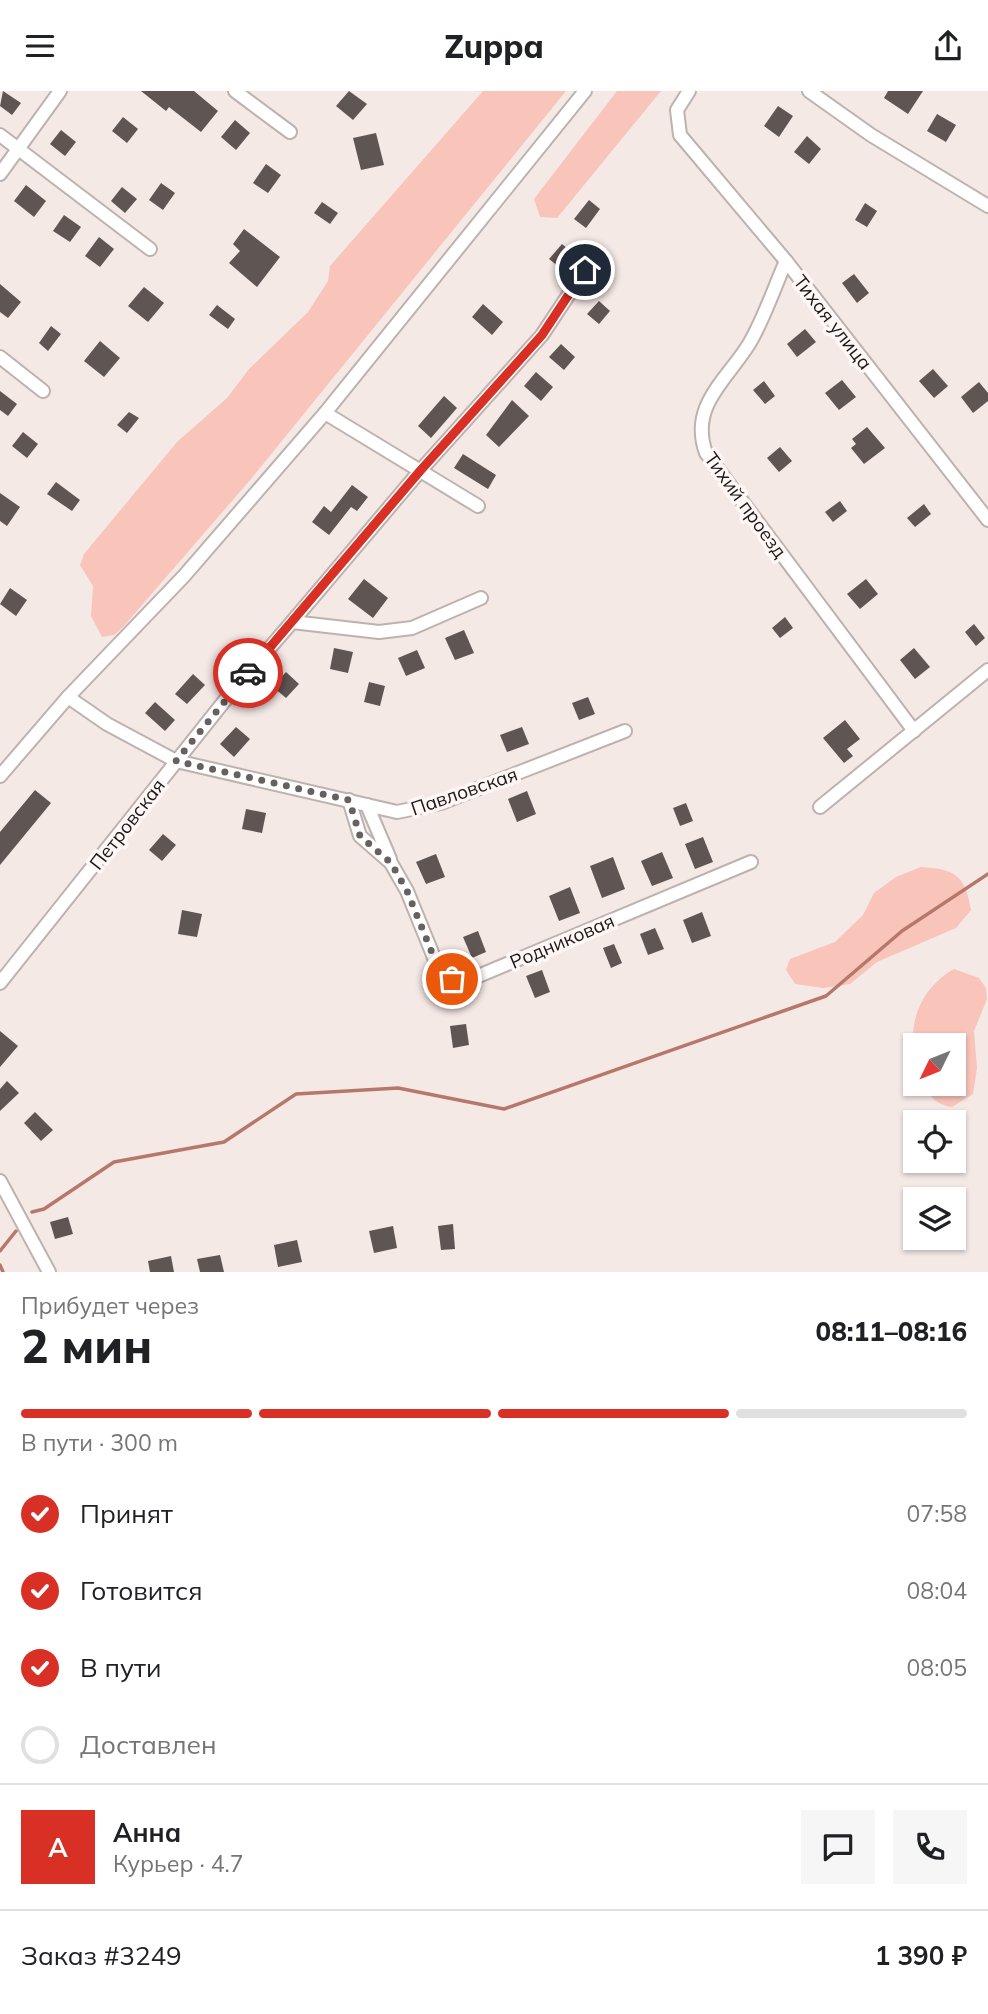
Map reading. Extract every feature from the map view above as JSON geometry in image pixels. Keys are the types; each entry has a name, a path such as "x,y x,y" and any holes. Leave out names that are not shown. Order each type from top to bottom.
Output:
{"street":[{"path":"0,174 60,91"},
{"path":"235,91 290,132"},
{"path":"0,776 68,697 184,576 326,413 585,91"},
{"name":"Тихая улица","path":"689,91 677,110 676,126 685,142 786,261 988,520"},
{"path":"809,91 871,135 988,207"},
{"path":"0,135 150,249"},
{"name":"Тихий проезд","path":"786,261 749,343 705,411 699,434 706,453 914,731"},
{"name":"Петровская","path":"0,983 176,761 292,622 420,471 542,335 585,270"},
{"path":"0,357 43,391"},
{"path":"326,413 478,506"},
{"path":"292,622 379,632 412,628 481,598"},
{"path":"820,807 988,670"},
{"name":"Павловская","path":"68,697 107,725 176,761 397,812 412,811 625,731"},
{"name":"Родниковая","path":"349,800 360,836 391,863 407,891 437,965 452,979 464,982 751,862"},
{"path":"367,805 391,863"},
{"path":"0,1181 49,1272"}],"shaded area":[{"path":"483,91 566,91 251,479 123,627 114,635 102,637 91,616 93,586 80,565 84,554 177,442 227,398 249,369 308,312 328,281 330,266"},
{"path":"617,91 661,91 557,218 540,217 534,199"},
{"path":"921,867 943,870 962,882 971,910 956,928 877,962 850,984 823,988 795,984 786,970 790,959 835,942 863,915 874,893 896,877"},
{"path":"954,969 979,978 986,988 987,999 974,1031 977,1068 973,1094 952,1107 942,1105 932,1096 966,1096 966,1033 913,1033 921,1003 944,976"}],"building":[{"path":"3,91 21,103 12,115 0,106"},
{"path":"141,91 194,91 218,111 201,132 169,107 166,111"},
{"path":"349,91 367,104 353,120 336,106"},
{"path":"888,91 923,91 908,114 884,98"},
{"path":"778,106 793,116 779,137 764,126"},
{"path":"937,114 956,125 946,142 927,131"},
{"path":"123,117 138,129 127,143 112,131"},
{"path":"235,120 250,133 236,150 221,137"},
{"path":"61,130 76,142 65,156 50,144"},
{"path":"376,133 384,165 361,170 353,138"},
{"path":"807,136 821,149 809,164 794,152"},
{"path":"266,164 281,175 268,193 253,183"},
{"path":"161,183 175,193 163,210 149,200"},
{"path":"26,185 46,201 34,217 14,201"},
{"path":"122,187 137,199 125,213 111,201"},
{"path":"589,200 600,209 586,228 574,219"},
{"path":"322,202 338,213 330,224 314,213"},
{"path":"865,203 877,211 867,227 855,220"},
{"path":"64,215 81,227 70,242 53,231"},
{"path":"244,229 280,257 257,287 229,263 240,251 233,244"},
{"path":"99,237 114,249 100,267 85,256"},
{"path":"562,244 576,256 564,271 549,259"},
{"path":"854,274 869,293 857,303 842,283"},
{"path":"0,284 21,302 8,318 0,312"},
{"path":"144,287 164,303 148,322 128,306"},
{"path":"599,301 610,311 599,324 587,314"},
{"path":"483,304 503,322 492,335 472,317"},
{"path":"217,305 235,319 228,329 209,315"},
{"path":"51,326 61,334 48,351 39,343"},
{"path":"805,329 816,342 797,357 787,344"},
{"path":"100,341 120,358 104,377 84,361"},
{"path":"561,344 575,357 564,370 549,357"},
{"path":"933,369 948,386 934,398 919,381"},
{"path":"536,372 553,387 541,401 524,386"},
{"path":"842,380 856,397 839,410 825,393"},
{"path":"764,381 775,396 765,404 753,390"},
{"path":"979,382 988,393 988,401 973,413 961,397"},
{"path":"0,391 17,404 8,416 0,410"},
{"path":"444,396 457,408 431,438 418,426"},
{"path":"512,400 529,416 499,447 486,435"},
{"path":"129,412 139,418 127,433 117,425"},
{"path":"867,427 885,448 864,464 851,448 856,444 852,439"},
{"path":"23,432 38,444 27,458 12,446"},
{"path":"780,447 792,461 779,472 767,458"},
{"path":"463,454 496,475 488,489 454,468"},
{"path":"56,482 80,500 72,511 47,494"},
{"path":"352,485 368,497 357,511 351,507 329,535 312,522 324,506 331,512"},
{"path":"0,493 20,507 7,526 0,521"},
{"path":"840,501 847,511 833,522 825,512"},
{"path":"924,504 931,514 915,527 907,518"},
{"path":"364,579 388,598 373,618 348,599"},
{"path":"866,579 878,594 860,609 847,594"},
{"path":"10,588 27,600 16,616 0,604"},
{"path":"785,617 793,628 780,638 772,628"},
{"path":"974,624 985,638 976,646 965,632"},
{"path":"464,630 474,653 455,660 445,638"},
{"path":"334,648 353,652 348,673 330,669"},
{"path":"914,648 930,667 915,679 900,660"},
{"path":"417,650 425,668 406,676 398,658"},
{"path":"286,672 299,684 286,698 273,687"},
{"path":"193,674 205,685 187,704 175,694"},
{"path":"369,682 385,686 380,706 364,702"},
{"path":"588,697 595,714 579,720 572,703"},
{"path":"155,702 175,720 165,731 145,713"},
{"path":"845,720 860,739 847,749 853,756 844,763 823,738"},
{"path":"236,727 250,739 234,757 220,744"},
{"path":"522,727 529,744 507,752 500,735"},
{"path":"35,790 51,803 0,865 0,832"},
{"path":"527,791 536,814 517,822 508,799"},
{"path":"686,803 693,821 680,826 673,808"},
{"path":"246,809 266,813 262,833 242,829"},
{"path":"163,834 176,845 162,861 149,850"},
{"path":"703,837 713,862 695,869 685,844"},
{"path":"662,852 673,878 652,886 641,861"},
{"path":"436,854 445,877 426,884 416,862"},
{"path":"613,857 625,889 602,898 590,866"},
{"path":"570,887 580,913 559,921 549,896"},
{"path":"182,910 202,914 197,937 178,934"},
{"path":"702,912 711,936 692,943 683,920"},
{"path":"655,928 664,949 648,955 640,934"},
{"path":"478,931 486,952 472,958 463,937"},
{"path":"614,944 622,963 611,968 603,948"},
{"path":"542,970 550,992 535,998 526,976"},
{"path":"466,1024 469,1045 453,1048 450,1026"},
{"path":"0,1031 18,1046 0,1067"},
{"path":"7,1081 19,1093 0,1111 0,1089"},
{"path":"35,1112 53,1130 41,1141 24,1123"},
{"path":"68,1217 73,1234 55,1239 50,1222"},
{"path":"453,1224 455,1249 441,1250 438,1226"},
{"path":"393,1226 397,1248 374,1253 369,1231"},
{"path":"297,1240 302,1262 278,1267 274,1245"},
{"path":"220,1255 224,1272 200,1272 197,1259"},
{"path":"171,1256 174,1272 150,1272 148,1261"}],"waterway":[{"path":"32,1212 44,1209 114,1162 224,1142 296,1094 398,1088 504,1109 826,996 902,931 988,874"},
{"path":"0,1251 16,1231"},
{"path":"0,1265 3,1272"}],"way so far":[{"path":"248,673 176,761 349,800 360,836 391,863 407,891 437,965 452,979"}],"route":[{"path":"248,673 420,471 542,335 585,270"}]}
